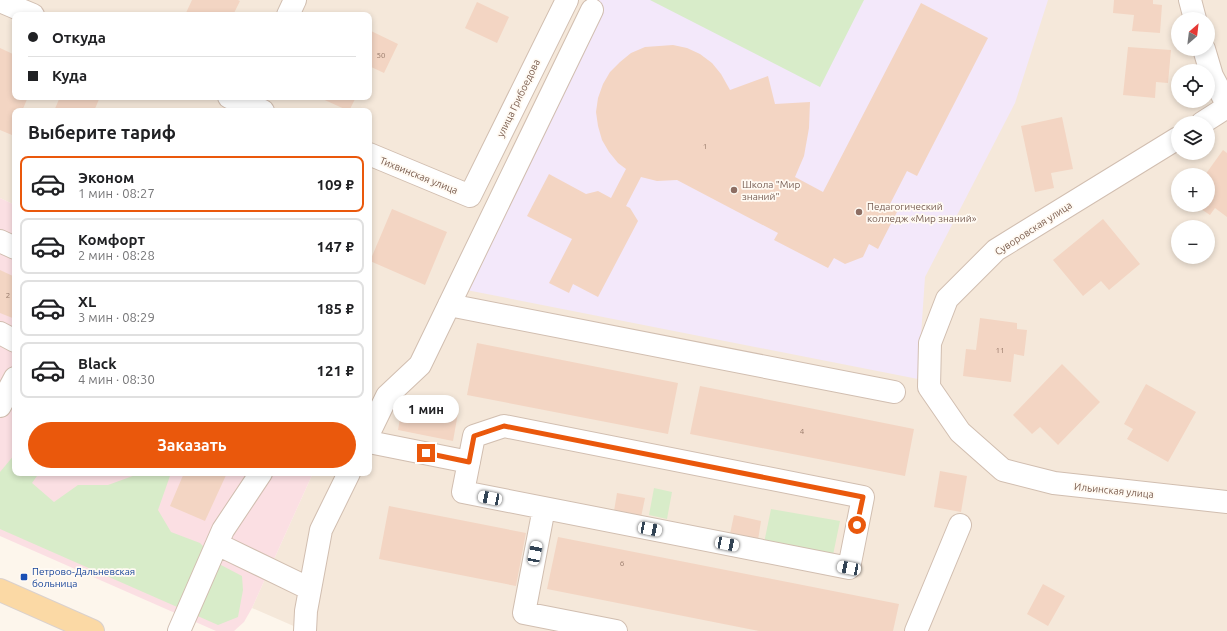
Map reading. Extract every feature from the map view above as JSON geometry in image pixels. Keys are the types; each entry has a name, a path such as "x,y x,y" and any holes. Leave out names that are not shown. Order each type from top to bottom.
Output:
{"main road":[{"path":"0,590 92,631"}],"street":[{"path":"289,12 295,0"},
{"name":"улица Грибоедова","path":"470,196 566,0"},
{"path":"1190,0 1193,12"},
{"path":"0,1 26,8"},
{"path":"372,427 387,396 420,365 592,10"},
{"path":"1206,56 1212,76 1227,106 1212,116"},
{"name":"Суворовская улица","path":"1003,470 960,432 929,387 930,343 947,299 996,250 1171,142"},
{"name":"Тихвинская улица","path":"372,155 470,196"},
{"path":"0,241 12,247"},
{"path":"449,305 894,392"},
{"path":"0,333 12,339"},
{"path":"0,406 12,384"},
{"path":"504,426 863,497 849,568 463,492 469,462 474,436 504,426"},
{"path":"372,443 469,462"},
{"name":"Ильинская улица","path":"1003,470 1054,483 1227,502"},
{"path":"179,631 223,530 259,476"},
{"path":"287,631 305,621 321,530 348,476"},
{"path":"544,508 524,613 616,631"},
{"path":"916,631 960,525"},
{"path":"217,544 310,589"}],"shaded area":[{"path":"0,0 1227,0 1227,631 305,631 252,608 312,476 372,476 372,108 12,108 12,204 0,198"},
{"name":"Школа \"Мир знаний\"","path":"591,0 1048,0 1015,103 925,277 918,379 451,287"},
{"path":"0,198 12,204 12,476 312,476 252,608 244,622 234,631 216,631 0,536"}],"green space":[{"path":"650,0 864,0 820,87"},
{"path":"12,458 12,476 37,476 32,483 54,502 78,485 108,485 133,476 170,476 158,510 171,532 200,543 221,565 242,576 243,590 238,617 218,625 0,529 0,472"},
{"path":"654,488 672,492 667,519 649,515"},
{"path":"771,509 840,521 833,555 764,543"}],"building":[{"path":"192,0 240,1 234,12 186,12"},
{"path":"1114,0 1153,0 1153,4 1162,5 1160,33 1132,31 1134,15 1113,13"},
{"path":"477,2 509,17 497,43 465,28"},
{"path":"921,3 988,38 917,176 907,171 889,206 898,210 878,249 869,244 863,257 845,264 834,258 828,268 774,240 778,233 677,180 657,181 641,177 626,206 630,208 638,221 598,297 573,284 569,293 549,283 572,239 527,216 549,174 586,194 598,191 611,198 626,169 618,163 602,140 596,112 598,98 603,84 610,72 631,53 645,47 673,45 687,48 700,54 712,63 721,74 730,90 768,76 775,104 810,102 809,128 804,156 795,177 823,192"},
{"path":"372,31 398,44 384,73 372,67"},
{"path":"1128,47 1171,50 1168,83 1156,82 1155,98 1123,95"},
{"path":"0,48 12,54 12,100 27,100 23,108 12,108 12,135 0,130"},
{"path":"59,100 99,100 95,108 55,108"},
{"path":"325,100 354,100 350,108 342,108"},
{"path":"1062,117 1073,169 1051,173 1054,188 1035,192 1021,126"},
{"path":"1223,150 1227,153 1227,217 1215,208 1215,168 1210,168"},
{"path":"392,209 447,232 425,285 372,262 372,256"},
{"path":"1103,219 1140,264 1109,290 1101,281 1083,296 1053,260"},
{"path":"0,270 12,276 12,318 0,313"},
{"path":"980,318 1017,323 1017,329 1027,330 1024,356 1014,354 1011,382 963,376 966,349 976,350"},
{"path":"477,343 678,383 668,434 467,395"},
{"path":"1062,364 1100,402 1058,445 1040,427 1032,434 1013,415"},
{"path":"1146,384 1196,412 1168,462 1127,439 1133,429 1124,424"},
{"path":"700,386 914,429 905,476 690,434"},
{"path":"403,402 458,413 453,441 398,430"},
{"path":"940,471 967,476 961,512 934,507"},
{"path":"183,476 226,476 205,521 170,506"},
{"path":"617,493 645,498 641,517 614,511"},
{"path":"389,506 526,533 516,586 379,559"},
{"path":"734,515 761,521 758,540 730,534"},
{"path":"558,537 899,604 893,631 759,631 547,589"},
{"path":"1043,584 1065,596 1048,626 1027,614"}],"place":[{"name":"Школа \"Мир знаний\"","path":"734,190"},
{"name":"Педагогический колледж «Мир знаний»","path":"859,212"},
{"name":"Петрово-Дальневская больница","path":"24,577"}],"route":[{"path":"426,453 469,462 474,436 504,426 863,497 857,525"}]}
